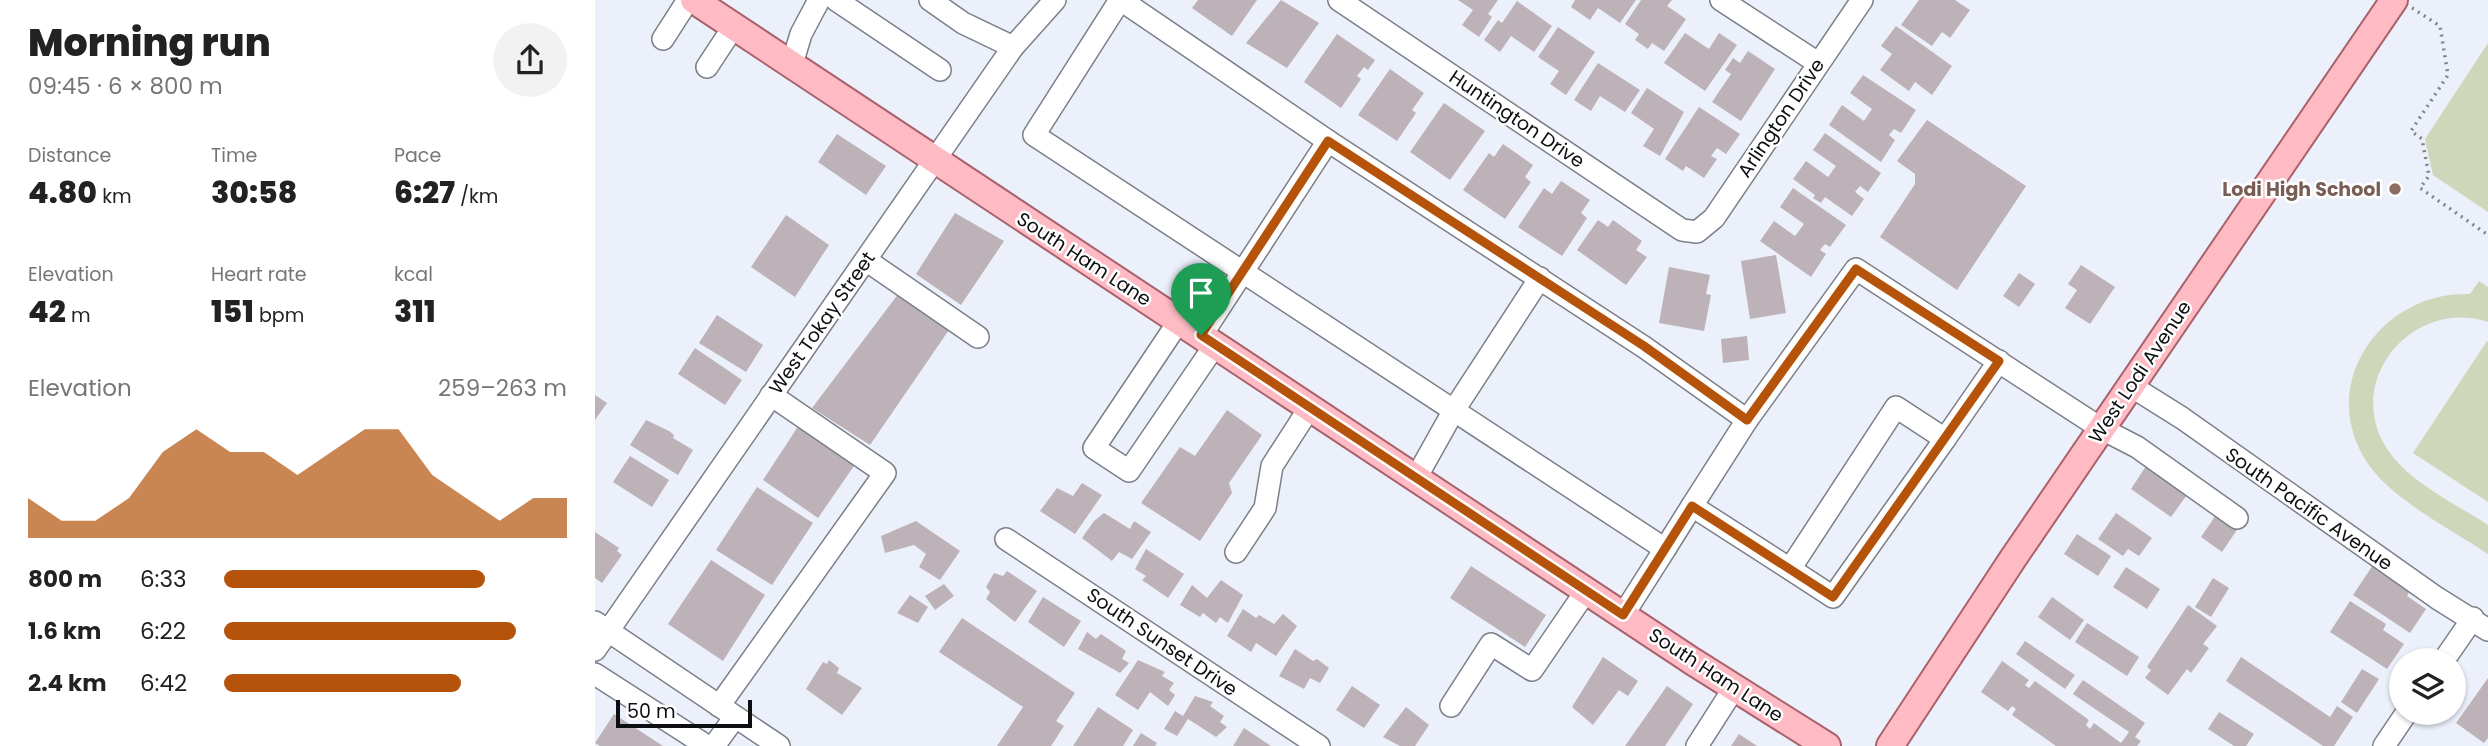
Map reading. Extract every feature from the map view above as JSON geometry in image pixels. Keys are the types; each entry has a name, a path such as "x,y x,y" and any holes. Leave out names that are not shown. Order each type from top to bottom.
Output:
{"main road":[{"name":"West Lodi Avenue","path":"1890,746 2131,386 2401,3"},
{"name":"South Ham Lane","path":"717,10 792,64 1178,321 1734,688 1827,746"}],"street":[{"path":"663,39 688,0"},
{"path":"836,0 940,70"},
{"path":"930,0 963,23 1013,47"},
{"name":"West Tokay Street","path":"595,650 601,626 771,395 1013,47 1055,0"},
{"path":"1665,549 1034,135 1121,0 1328,141 1690,378 1747,420"},
{"name":"Huntington Drive","path":"1339,0 1682,230 1697,232"},
{"path":"1721,0 1818,63"},
{"name":"Arlington Drive","path":"1697,232 1714,218 1862,0"},
{"path":"792,64 801,34 817,3"},
{"path":"707,67 717,10"},
{"path":"1178,321 1094,448 1129,471 1208,340 1243,271 1328,141"},
{"path":"866,260 978,337"},
{"path":"1623,615 1747,420 1856,269 2102,429 2137,447 2237,518"},
{"path":"1416,478 1454,411 1540,278"},
{"path":"1692,506 1833,597 1999,361"},
{"name":"South Pacific Avenue","path":"2131,386 2182,418 2437,598 2480,624"},
{"path":"714,746 727,711 885,473 771,395"},
{"path":"1236,552 1265,508 1272,466 1310,407"},
{"path":"1790,569 1896,407 1945,439"},
{"name":"South Sunset Drive","path":"1006,539 1319,746"},
{"path":"1451,706 1491,644 1532,670 1586,591"},
{"path":"2456,648 2480,624"},
{"path":"601,626 779,746"},
{"path":"595,674 707,746"},
{"path":"1697,746 1734,688"},
{"path":"2384,746 2398,725"}],"path":[{"path":"2401,3 2441,26 2448,75 2411,131 2422,139 2429,176 2420,188 2488,235"}],"green space":[{"path":"2488,43 2488,212 2433,175 2425,139"},
{"path":"2479,281 2488,287 2488,322 2462,317 2437,321 2414,331 2395,348 2382,368 2374,391 2374,416 2383,442 2403,468 2430,489 2488,525 2488,554 2410,504 2382,480 2371,468 2355,438 2349,407 2353,378 2364,351 2383,327 2408,309 2437,297 2470,294"},
{"path":"2488,342 2488,502 2413,453"}],"building":[{"path":"1198,0 1257,0 1232,36 1192,8"},
{"path":"1281,0 1319,23 1287,68 1246,43"},
{"path":"1458,0 1498,0 1488,14 1492,17 1479,37 1462,25 1473,10"},
{"path":"1575,0 1636,0 1620,23 1598,8 1590,20 1571,7"},
{"path":"1641,0 1672,0 1667,6 1686,19 1664,51 1652,43 1648,49 1635,40 1639,34 1625,24"},
{"path":"1919,0 1955,0 1970,10 1950,38 1942,32 1932,46 1901,25"},
{"path":"1517,1 1552,26 1534,52 1511,36 1500,52 1484,40 1498,20 1502,23"},
{"path":"1896,26 1952,66 1932,95 1915,82 1909,91 1880,70 1892,54 1881,46"},
{"path":"1558,27 1595,52 1566,95 1550,84 1559,71 1538,57"},
{"path":"1685,33 1709,49 1719,33 1737,45 1705,91 1664,63"},
{"path":"1337,34 1375,60 1368,70 1364,67 1357,76 1361,79 1341,108 1304,82"},
{"path":"1748,51 1775,69 1741,121 1712,102 1731,74 1725,70 1733,58 1740,63"},
{"path":"1598,63 1640,90 1625,112 1600,96 1591,111 1574,100"},
{"path":"1390,69 1424,93 1412,110 1416,113 1397,141 1358,115"},
{"path":"1863,75 1916,110 1901,133 1894,129 1889,135 1895,140 1881,162 1829,125 1842,105 1864,121 1872,109 1850,93"},
{"path":"1647,88 1684,112 1660,156 1643,146 1654,129 1631,113"},
{"path":"1444,103 1485,131 1450,180 1410,152"},
{"path":"1699,107 1740,134 1726,154 1717,148 1711,156 1717,159 1704,178 1686,166 1683,171 1665,159"},
{"path":"1927,120 2026,186 1957,290 1880,237 1915,184 1915,174 1897,161"},
{"path":"1825,133 1881,173 1868,192 1860,186 1855,192 1864,199 1852,216 1825,197 1821,203 1813,198 1815,195 1793,179 1806,161 1828,177 1836,166 1813,150"},
{"path":"837,134 886,166 866,195 818,162"},
{"path":"1503,144 1533,165 1525,177 1531,182 1505,219 1463,190 1489,153 1494,157"},
{"path":"1561,181 1590,200 1581,213 1587,218 1562,256 1518,227 1544,188 1552,194"},
{"path":"1793,188 1846,225 1830,247 1825,244 1820,250 1826,254 1811,277 1760,241 1774,221 1795,236 1804,224 1780,207"},
{"path":"955,213 1004,241 961,305 916,274"},
{"path":"786,215 829,245 795,297 751,267"},
{"path":"1598,220 1608,227 1613,220 1642,241 1636,250 1647,257 1626,285 1577,250"},
{"path":"1776,255 1786,313 1750,319 1741,261"},
{"path":"2081,265 2115,287 2090,324 2065,308 2077,290 2068,284"},
{"path":"1669,267 1710,275 1706,294 1711,295 1704,331 1659,323"},
{"path":"2019,273 2035,284 2019,307 2003,296"},
{"path":"899,293 951,327 870,445 812,408"},
{"path":"717,315 763,345 746,372 699,343"},
{"path":"1747,336 1749,360 1723,363 1721,339"},
{"path":"695,348 742,380 725,405 678,374"},
{"path":"595,395 607,403 595,420"},
{"path":"1227,410 1262,435 1229,483 1232,493 1200,541 1141,503 1180,447 1195,456"},
{"path":"646,420 669,431 674,435 673,438 693,450 678,475 630,445"},
{"path":"799,425 856,463 818,518 763,480"},
{"path":"630,456 669,480 652,507 613,482"},
{"path":"2148,463 2189,492 2171,517 2131,489"},
{"path":"1082,483 1102,495 1075,534 1040,511 1057,488 1073,496"},
{"path":"757,487 813,523 772,585 716,550"},
{"path":"2220,509 2241,524 2222,552 2201,537"},
{"path":"1104,513 1130,529 1134,521 1151,532 1132,559 1119,552 1112,561 1082,538 1094,521"},
{"path":"2116,513 2152,538 2139,556 2128,549 2123,556 2098,539"},
{"path":"916,521 960,551 940,580 919,567 926,554 914,545 885,553 881,536"},
{"path":"595,532 619,548 617,551 622,555 602,583 595,578"},
{"path":"2077,534 2111,556 2098,576 2064,554"},
{"path":"1146,549 1184,574 1168,598 1142,580 1146,576 1135,569"},
{"path":"711,560 765,595 723,661 668,624"},
{"path":"2373,565 2410,590 2407,596 2426,609 2410,633 2353,595"},
{"path":"1471,566 1546,615 1525,647 1450,598"},
{"path":"2126,567 2160,589 2147,609 2113,587"},
{"path":"1007,571 1037,591 1015,622 986,599 990,592 986,587 994,573 1003,576"},
{"path":"2213,578 2229,588 2211,617 2195,607"},
{"path":"1221,580 1243,595 1228,623 1220,617 1216,623 1203,613 1200,617 1180,605 1192,585 1207,598"},
{"path":"944,584 954,596 935,610 925,596"},
{"path":"910,595 928,607 918,623 897,613"},
{"path":"1043,597 1081,621 1064,647 1028,622"},
{"path":"2052,597 2084,620 2070,640 2038,617"},
{"path":"2350,601 2386,624 2383,630 2404,644 2401,648 2389,648 2387,669 2330,632"},
{"path":"2188,605 2217,626 2203,644 2209,648 2191,673 2187,669 2168,695 2145,678 2151,670 2147,667"},
{"path":"1243,609 1256,618 1259,615 1274,624 1283,614 1297,626 1276,656 1256,643 1251,652 1227,636"},
{"path":"962,618 1075,693 1056,721 1064,726 1051,746 997,746 1023,707 939,652"},
{"path":"2087,623 2139,657 2127,676 2075,642"},
{"path":"1087,632 1096,639 1101,634 1126,651 1122,659 1129,663 1120,673 1078,649"},
{"path":"2025,641 2075,675 2065,689 2016,654"},
{"path":"1295,649 1329,668 1320,683 1310,678 1304,689 1279,676"},
{"path":"1603,657 1638,681 1628,696 1619,690 1593,725 1572,707"},
{"path":"2241,657 2330,717 2337,706 2353,717 2334,746 2323,746 2226,681"},
{"path":"829,660 839,668 837,673 862,688 842,715 806,689 823,662 827,664"},
{"path":"1138,660 1165,672 1162,676 1174,683 1169,690 1175,695 1168,706 1150,692 1138,710 1115,695"},
{"path":"2002,661 2029,680 2025,685 2029,688 2035,681 2089,720 2086,725 2090,729 2094,723 2121,743 2129,732 2073,694 2083,680 2145,723 2135,737 2141,741 2137,746 2056,746 2012,715 2016,709 2012,706 2008,711 1981,692"},
{"path":"2362,669 2379,679 2357,713 2341,702"},
{"path":"2488,678 2488,738 2484,743 2459,725 2466,725 2466,709"},
{"path":"1352,686 1380,705 1364,728 1336,710"},
{"path":"1667,686 1693,704 1665,746 1625,746"},
{"path":"1195,696 1213,702 1210,706 1224,716 1220,722 1227,727 1216,737 1188,719 1177,736 1164,729 1175,711 1183,716"},
{"path":"1098,707 1133,730 1123,746 1073,746"},
{"path":"1406,707 1429,725 1415,746 1400,746 1383,737"},
{"path":"2219,712 2254,734 2246,746 2234,746 2208,729"},
{"path":"614,714 663,746 600,746 595,743"},
{"path":"1244,728 1271,746 1233,746"},
{"path":"1141,733 1157,743 1155,746 1133,746"},
{"path":"1739,734 1757,746 1731,746"}],"place":[{"name":"Lodi High School","path":"2395,189"}],"route":[{"path":"1328,141 1644,346 1747,420 1856,269 1999,361 1833,597 1692,506 1623,615 1201,335 1328,141"}]}
